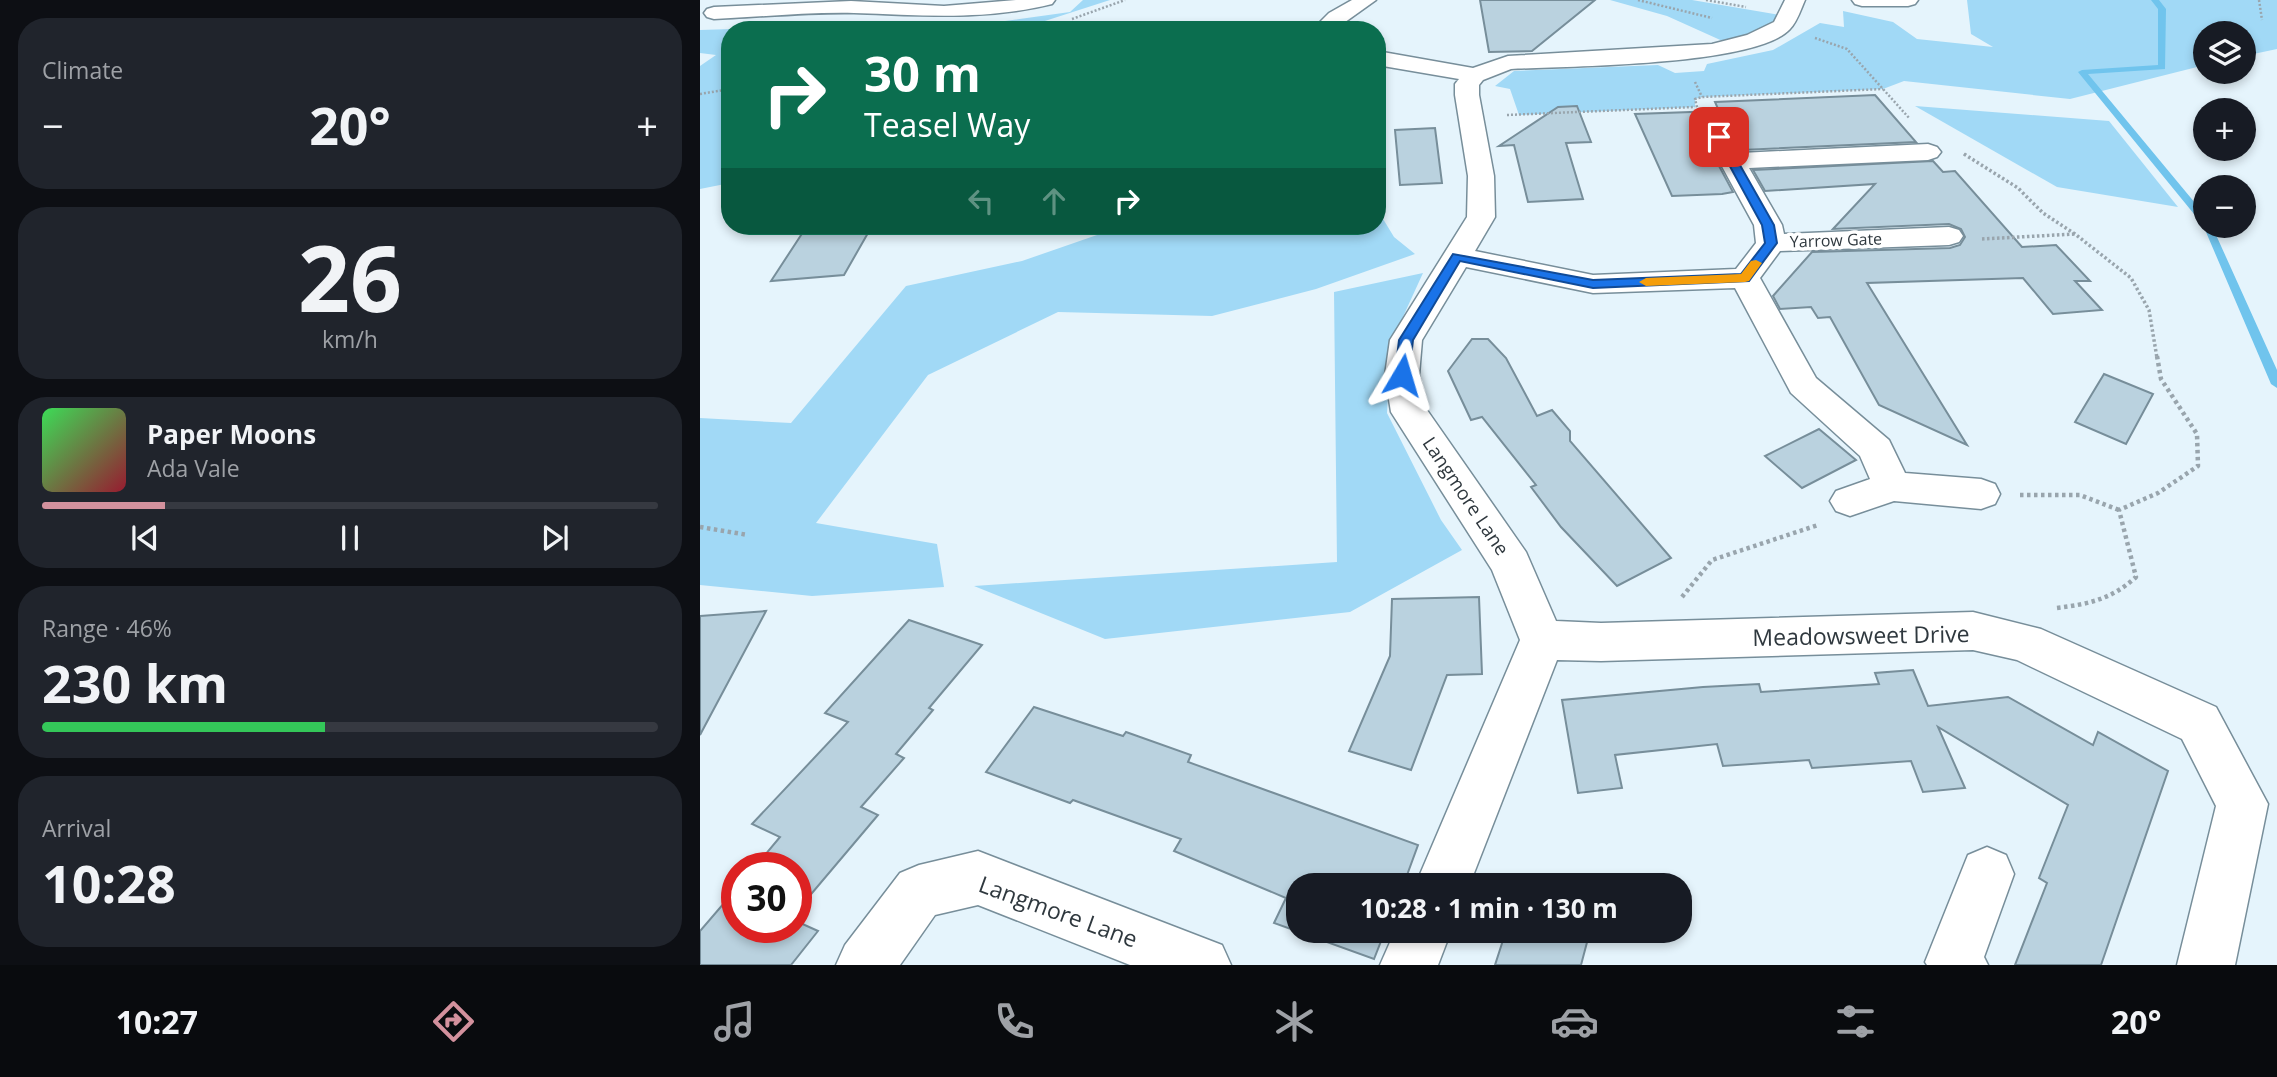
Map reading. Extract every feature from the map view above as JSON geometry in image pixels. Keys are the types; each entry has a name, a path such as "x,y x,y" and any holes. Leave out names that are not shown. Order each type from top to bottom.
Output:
{"street":[{"path":"714,13 783,4 944,12 1001,9 1045,0"},
{"path":"1332,21 1366,0"},
{"path":"1862,0 1908,0"},
{"path":"1386,60 1475,75 1499,65 1526,61 1712,51 1755,40 1788,13"},
{"name":"Langmore Lane","path":"1475,75 1467,84 1466,95 1481,176 1481,217 1406,340 1402,375 1409,412 1511,564 1542,640"},
{"name":"Yarrow Gate","path":"1719,137 1768,225 1771,243 1949,236"},
{"path":"1732,161 1928,152"},
{"path":"1745,278 1771,243"},
{"path":"1457,256 1593,284 1745,278"},
{"path":"1745,278 1803,385 1876,449 1892,486"},
{"path":"1850,501 1892,486 1980,494"},
{"name":"Meadowsweet Drive","path":"1542,640 1601,642 1973,631 2025,643 2199,723 2242,804 2206,965"},
{"path":"1446,873 1542,640"},
{"path":"1959,965 1954,962 1987,874"},
{"name":"Langmore Lane","path":"865,965 919,892 978,878 1202,965"},
{"path":"1409,965 1418,943"}],"path":[{"path":"1065,21 1125,0"},
{"path":"1637,0 1725,22 1754,21 1788,13 1847,49 1907,118 1918,125"},
{"path":"2259,0 2262,20"},
{"path":"1702,97 1884,89"},
{"path":"700,94 721,90"},
{"path":"1471,117 1695,107"},
{"path":"1962,153 2018,188 2043,213 2075,234 2131,278 2149,310 2161,379 2197,434 2198,466 2158,493 2119,510 2080,495 1980,494"},
{"path":"1949,236 1977,240 2075,234"},
{"path":"1680,600 1712,560 1843,516 1850,501"},
{"path":"2025,643 2051,609 2098,603 2118,593 2136,577 2119,510"},
{"path":"700,527 748,535"}],"shaded area":[{"path":"1083,0 1110,0 1045,21 1005,21 1070,12"},
{"path":"1610,0 1692,0 1780,15 1767,29 1727,43 1667,16"},
{"path":"1967,0 2277,0 2277,49 2256,53 2256,21 2193,21 2193,68 2070,99 1904,81 1883,89 1702,97 1695,99 1695,107 1519,115 1510,89 1495,86 1514,71 1658,65 1675,73 1704,71 1707,64 1773,50 1820,23 1844,27 1843,11 1893,22 1917,39 1993,47 1971,34"},
{"path":"721,29 721,185 700,189 700,66 716,55 700,53 700,30"},
{"path":"1915,106 2109,121 2178,207 2057,187"},
{"path":"1386,224 1394,237 1415,254 1316,289 1212,316 1058,312 928,375 816,523 937,544 944,587 812,596 700,585 700,418 791,423 906,286 1022,261 1097,235 1386,235"},
{"path":"1423,273 1391,343 1387,413 1441,520 1462,550 1350,612 1105,639 974,586 1337,562 1334,292"}],"building":[{"path":"1480,0 1595,0 1532,51 1489,52"},
{"path":"1875,95 1916,142 1742,150 1730,131 1718,127 1708,130 1704,138 1733,192 1722,194 1672,196 1635,114 1719,111 1715,102"},
{"path":"1577,106 1591,142 1566,143 1583,199 1528,202 1514,145 1499,146 1558,107"},
{"path":"1435,128 1442,183 1400,185 1395,130"},
{"path":"1933,161 1943,172 1955,171 2022,247 2056,245 2090,281 2075,281 2102,310 2053,314 2023,278 1867,283 1967,445 1879,405 1830,317 1818,318 1811,307 1780,309 1773,296 1812,252 1950,248 1960,245 1965,237 1961,229 1949,224 1833,229 1875,184 1765,191 1753,170"},
{"path":"801,235 867,235 844,275 771,281"},
{"path":"1472,339 1488,339 1506,358 1537,416 1552,410 1570,431 1570,441 1671,558 1617,586 1561,527 1531,487 1536,485 1482,417 1471,420 1448,371"},
{"path":"2104,374 2153,394 2126,444 2075,422"},
{"path":"1819,429 1856,460 1802,488 1765,456"},
{"path":"1479,597 1482,674 1447,675 1411,770 1349,751 1390,656 1392,599"},
{"path":"766,611 700,735 700,616"},
{"path":"909,620 982,645 929,708 933,710 896,754 904,758 861,807 878,815 812,893 812,852 767,852 780,837 752,824 848,722 825,713"},
{"path":"1913,670 1928,706 2008,697 2093,745 2098,732 2168,771 2101,965 2015,965 2047,883 2039,878 2068,805 1938,727 1965,788 1923,792 1911,761 1812,768 1809,760 1723,766 1717,744 1615,755 1622,788 1578,793 1562,700 1759,684 1761,692 1879,684 1875,673"},
{"path":"1034,707 1123,736 1126,732 1191,755 1188,762 1418,845 1408,873 1286,873 1286,898 1174,851 1181,839 986,772"},
{"path":"1286,898 1286,927 1274,923"},
{"path":"721,907 721,943 808,943 791,965 700,965 700,931"},
{"path":"812,928 818,931 812,939"},
{"path":"1330,943 1380,943 1374,959"},
{"path":"1502,943 1587,943 1581,965 1495,965"}],"waterway":[{"path":"2155,0 2162,9 2162,67 2082,72 2193,207"},
{"path":"2212,238 2277,384"}],"slow traffic":[{"path":"1646,282 1745,278 1756,263"}],"route":[{"path":"1402,375 1406,340 1457,256 1593,284 1745,278 1771,243 1768,225 1719,137"}]}
